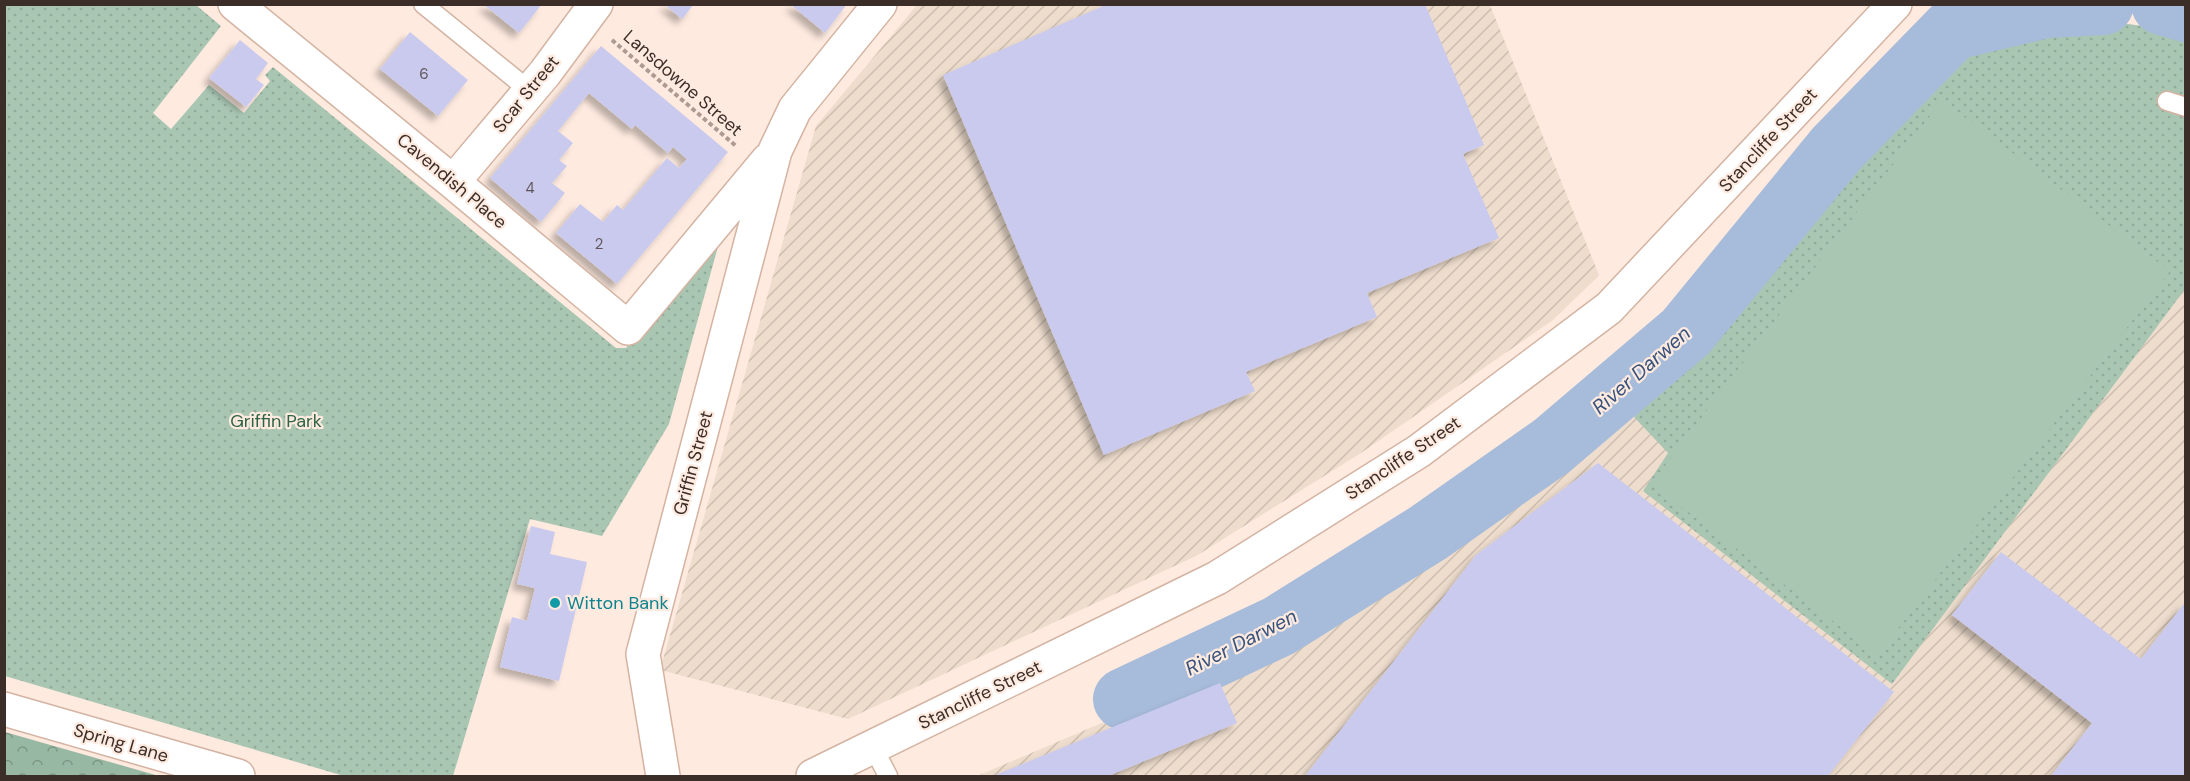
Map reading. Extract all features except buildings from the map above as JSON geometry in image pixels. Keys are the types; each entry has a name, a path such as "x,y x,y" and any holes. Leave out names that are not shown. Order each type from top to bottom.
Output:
{"street":[{"name":"Cavendish Place","path":"235,4 628,328 661,290"},
{"name":"Griffin Street","path":"663,777 642,654 769,160 795,109 880,4"},
{"name":"Stancliffe Street","path":"813,777 1217,578 1419,451 1609,308 1895,4"},
{"name":"Scar Street","path":"453,182 530,91 591,11"},
{"name":"Griffin Street","path":"661,290 769,160"},
{"name":"Spring Lane","path":"4,709 238,777"}],"lane":[{"path":"423,4 530,91"},
{"path":"2167,101 2186,108"},
{"path":"873,747 888,777"}],"path":[{"name":"Lansdowne Street","path":"591,11 769,160"}],"shaded area":[{"path":"917,5 1490,5 1599,275 1553,320 1361,453 1196,556 848,719 660,670 816,126"},
{"path":"2121,23 2185,32 2185,776 977,776 1306,636 1634,417 1966,43 2040,29"}],"green space":[{"name":"Griffin Park","path":"4,5 196,5 221,26 153,113 171,129 209,85 244,113 270,81 265,75 273,67 616,348 626,348 722,232 669,424 602,536 530,519 453,776 344,776 5,676"},
{"path":"2121,23 2185,32 2185,289 1892,684 1643,491 1668,453 1634,417 1966,43 2040,29"},
{"path":"1942,100 2170,271 1878,655 1651,484"},
{"path":"5,732 159,776 5,776"}],"waterway":[{"name":"River Darwen","path":"1124,699 1279,626 1428,533 1552,446 1686,332 1836,149 1953,29 2046,7 2103,4"},
{"name":"River Darwen","path":"2162,4 2186,11"}],"place":[{"name":"Witton Bank","path":"555,603"}]}
